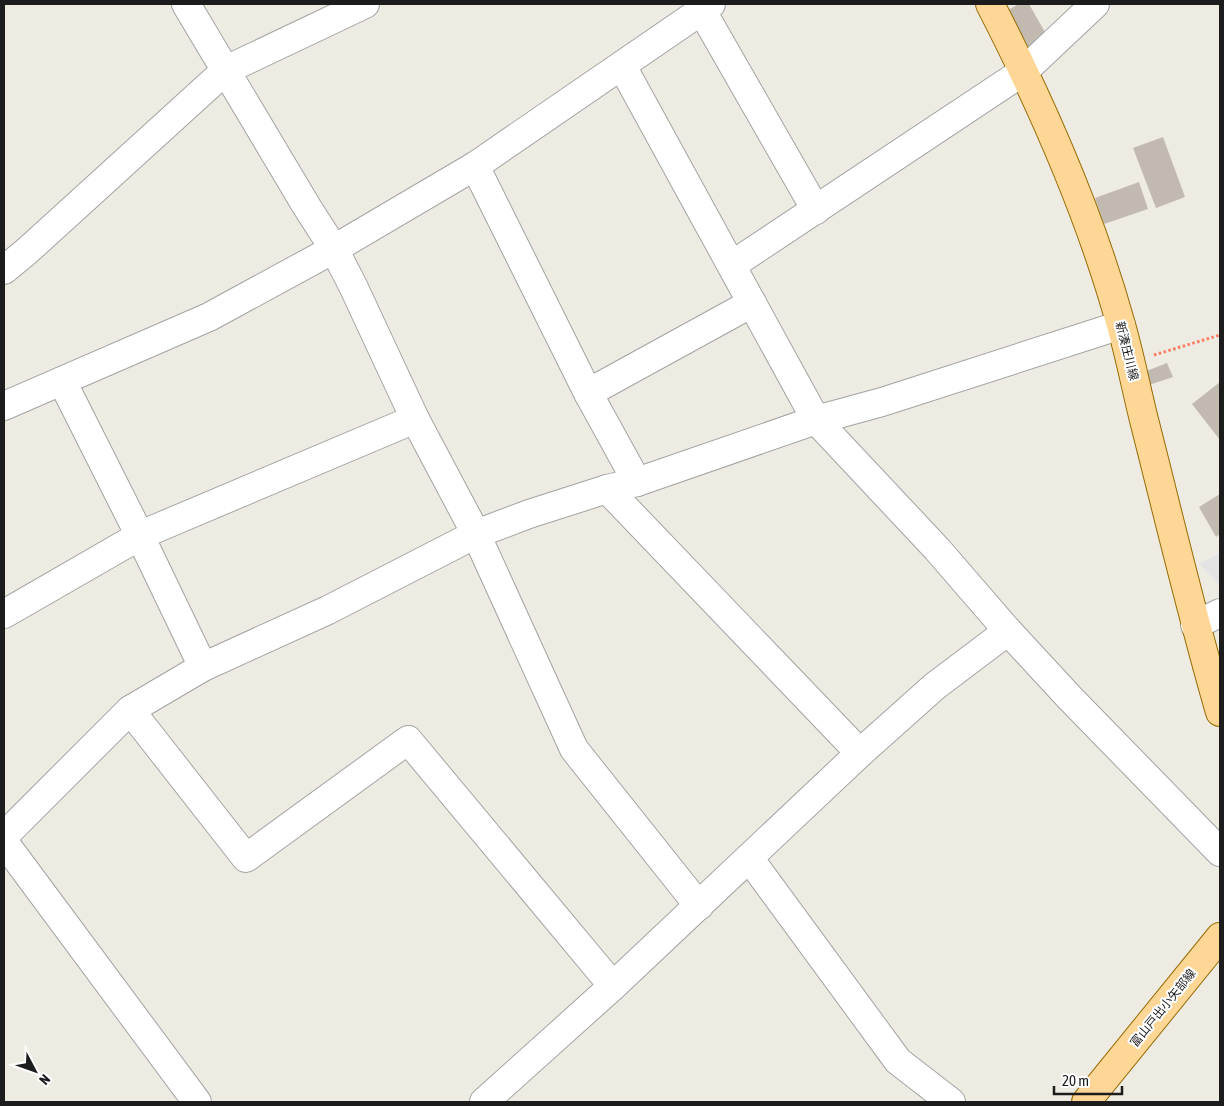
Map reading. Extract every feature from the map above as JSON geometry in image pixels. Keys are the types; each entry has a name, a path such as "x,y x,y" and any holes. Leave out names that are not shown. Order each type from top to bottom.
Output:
{"main road":[{"name":"新湊庄川線","path":"990,4 1052,132 1084,212 1121,325 1195,625 1220,712"},
{"name":"富山戸出小矢部線","path":"1086,1102 1220,937"}],"street":[{"path":"186,4 307,208 334,249 414,419 476,534 574,749 699,906"},
{"path":"4,270 226,70 364,4"},
{"path":"732,265 1024,71 1095,4"},
{"path":"4,406 209,317 334,249 475,166 622,66 704,6 816,210"},
{"path":"622,66 816,420 938,549 1008,631 1068,697 1220,852"},
{"path":"475,166 588,393 637,482"},
{"path":"588,393 752,303"},
{"path":"4,836 130,710 203,667 328,610 476,534 529,514 607,489 637,482 816,420 910,393 1121,325"},
{"path":"62,381 203,667"},
{"path":"4,614 140,536 414,419"},
{"path":"607,489 860,753"},
{"path":"1195,625 1220,613"},
{"path":"484,1102 613,986 860,753 935,686 1008,631"},
{"path":"130,710 246,858 408,740 613,986"},
{"path":"4,842 197,1102"},
{"path":"749,858 898,1061 951,1102"}],"path":[{"path":"1130,363 1220,335"}],"shaded area":[{"path":"1220,553 1220,585 1199,564"}],"building":[{"path":"1019,4 1029,4 1050,41 1031,52 1008,10"},
{"path":"1163,137 1185,197 1156,208 1133,148"},
{"path":"1139,182 1148,209 1104,224 1095,198"},
{"path":"1167,363 1173,377 1149,385 1144,372"},
{"path":"1220,382 1220,440 1192,404"},
{"path":"1220,494 1220,534 1216,537 1199,507"}]}
